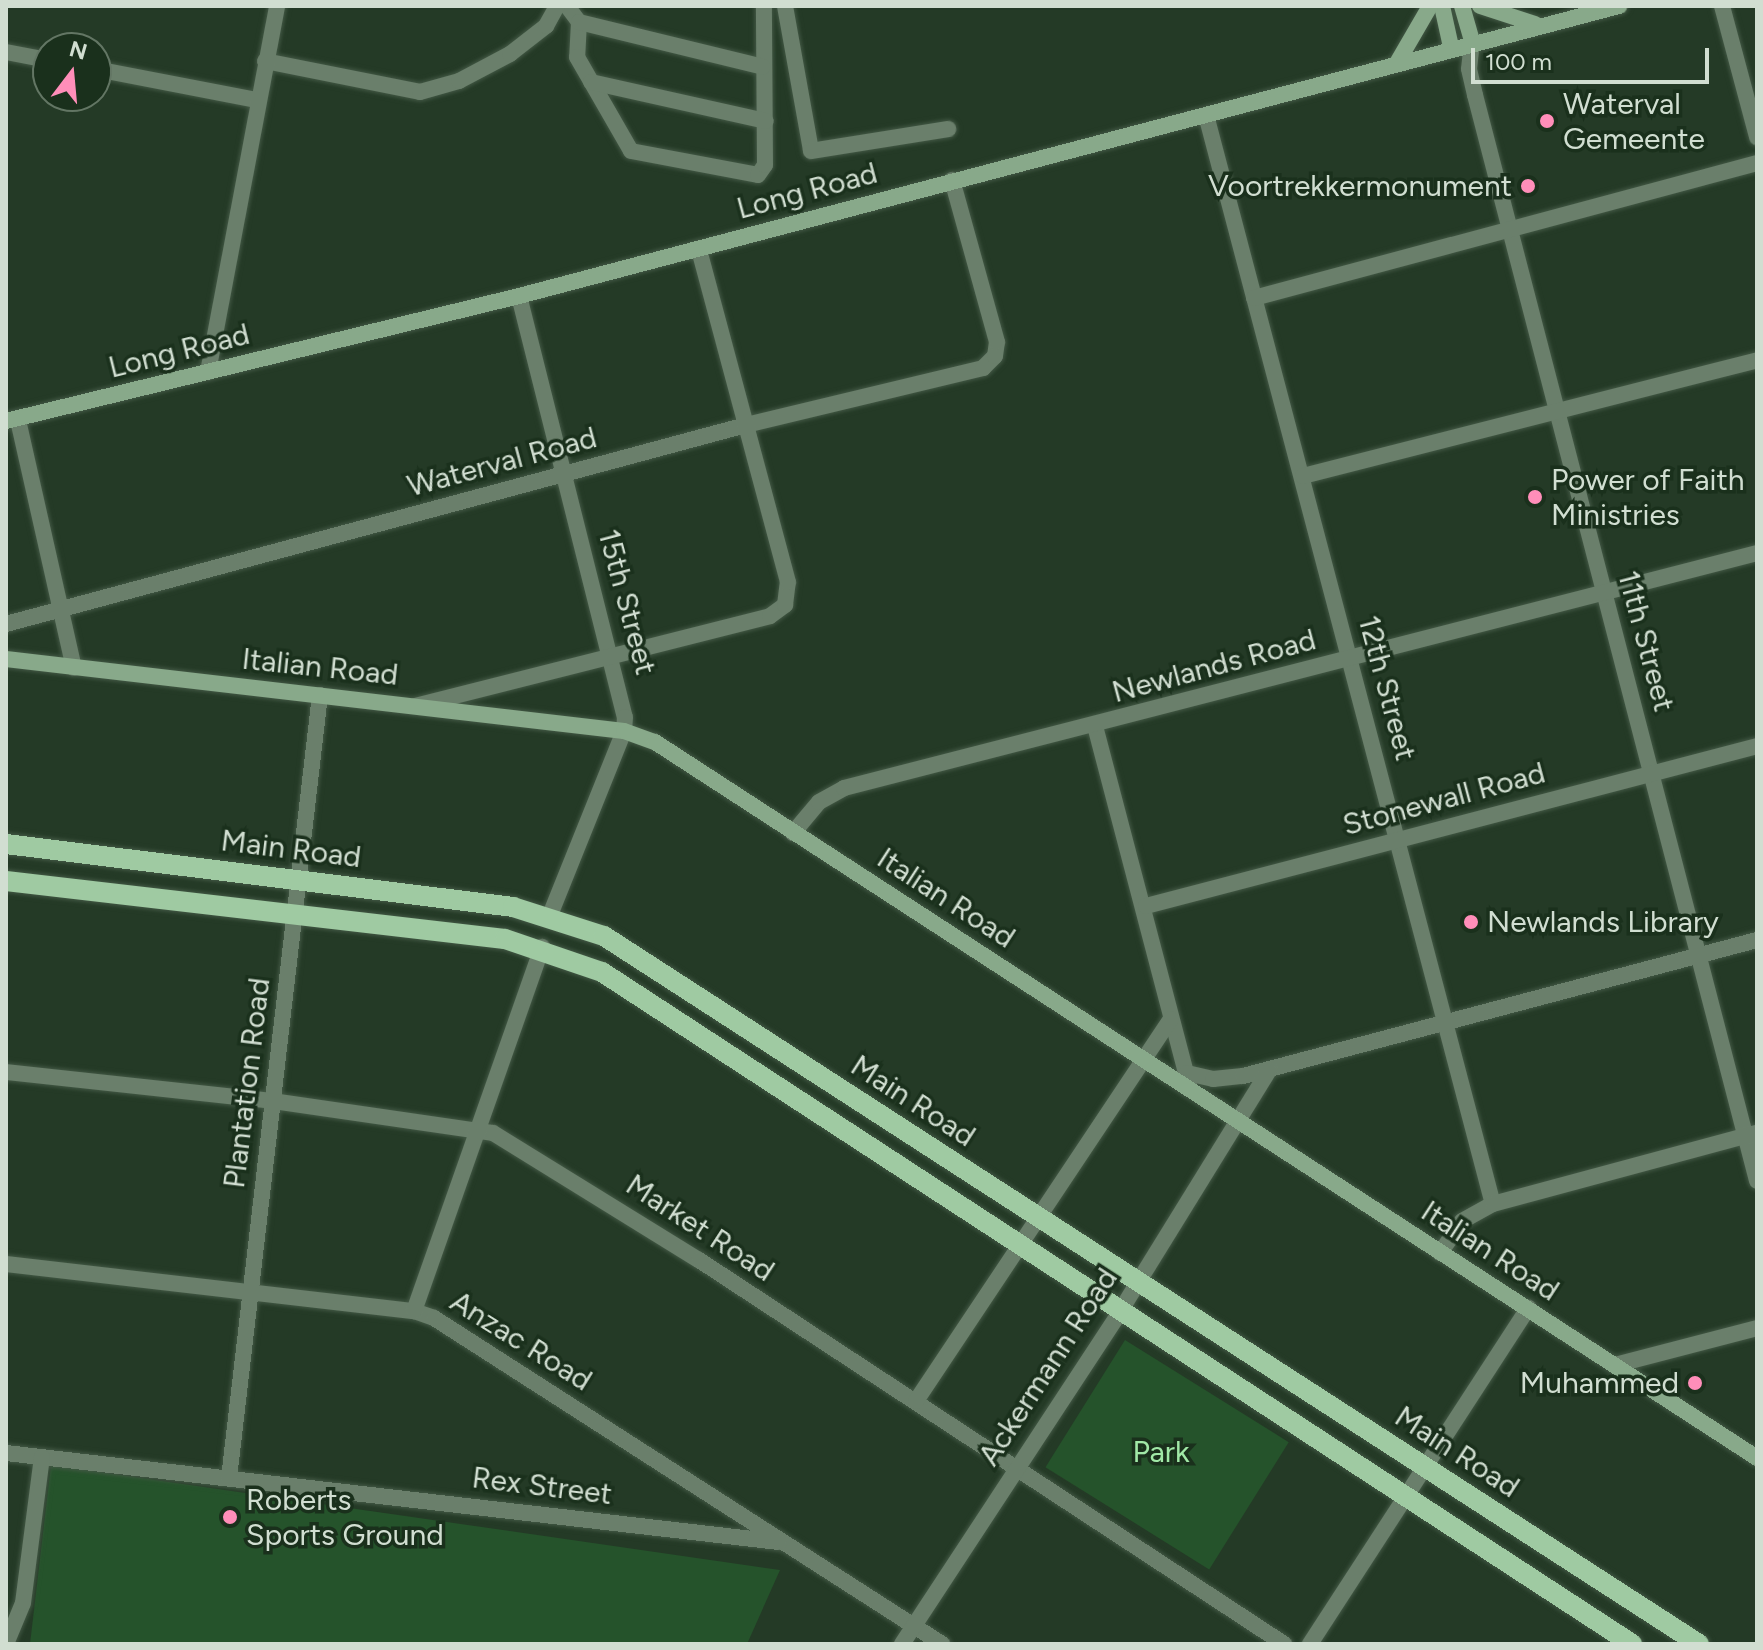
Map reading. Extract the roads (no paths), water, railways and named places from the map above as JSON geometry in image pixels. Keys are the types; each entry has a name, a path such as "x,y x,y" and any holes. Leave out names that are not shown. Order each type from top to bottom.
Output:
{"main road":[{"name":"Main Road","path":"6,844 550,915 625,949 1036,1218 1699,1644"},
{"name":"Main Road","path":"6,881 297,911 542,947 624,985 1632,1644"}],"street":[{"path":"208,372 277,6"},
{"path":"265,61 420,92 459,81 510,54 546,26 557,6"},
{"path":"567,6 579,22 763,67"},
{"path":"579,22 577,57 635,153 758,175 765,165 764,6"},
{"path":"785,6 811,151 948,129"},
{"path":"1397,63 1430,6"},
{"path":"1442,6 1451,47"},
{"path":"1462,6 1472,41"},
{"path":"1480,6 1517,21 1544,25"},
{"name":"Long Road","path":"10,421 519,296 1206,115 1472,41 1619,6"},
{"path":"1722,6 1757,137"},
{"name":"11th Street","path":"1472,41 1469,69 1651,773 1751,1134 1757,1181"},
{"name":"11th Street","path":"1451,47 1469,69"},
{"path":"6,52 32,57"},
{"path":"112,72 257,100"},
{"path":"591,82 766,121"},
{"name":"12th Street","path":"1206,115 1493,1204"},
{"path":"1254,298 1757,163"},
{"name":"Waterval Road","path":"6,624 746,425 975,371 991,362 997,342 952,180"},
{"path":"415,706 770,616 785,605 789,590 699,249"},
{"name":"15th Street","path":"519,296 613,657 624,731"},
{"path":"1303,476 1757,360"},
{"path":"10,421 74,668"},
{"name":"Newlands Road","path":"793,833 819,802 844,788 1095,726 1757,553"},
{"name":"Italian Road","path":"6,659 624,731 662,746 1142,1057 1189,1082 1440,1253 1757,1458"},
{"name":"Plantation Road","path":"229,1478 248,1291 297,911 320,695"},
{"path":"1095,726 1146,906 1171,1019 1189,1082 1269,1070 1444,1020 1757,940"},
{"path":"550,915 624,731"},
{"name":"Stonewall Road","path":"1146,906 1757,746"},
{"path":"414,1311 542,947"},
{"path":"916,1401 1142,1057 1171,1019"},
{"name":"Ackermann Road","path":"902,1644 912,1624 1121,1310 1241,1120 1269,1070"},
{"name":"Market Road","path":"6,1072 273,1101 477,1129 516,1144 916,1401 1284,1644"},
{"path":"1440,1253 1462,1221 1493,1204 1751,1134"},
{"name":"Anzac Road","path":"6,1264 414,1311 446,1325 942,1644"},
{"path":"1310,1644 1528,1308"},
{"path":"1615,1365 1757,1328"},
{"name":"Rex Street","path":"6,1453 785,1542"},
{"path":"6,1644 42,1457"}],"place":[{"name":"Waterval Gemeente","path":"1547,121"},
{"name":"Voortrekkermonument","path":"1528,186"},
{"name":"Power of Faith Ministries","path":"1535,497"},
{"name":"Newlands Library","path":"1471,922"},
{"name":"Muhammed","path":"1695,1383"},
{"name":"Roberts Sports Ground","path":"230,1517"}],"park label":[{"name":"Park","path":"1161,1452"}]}
